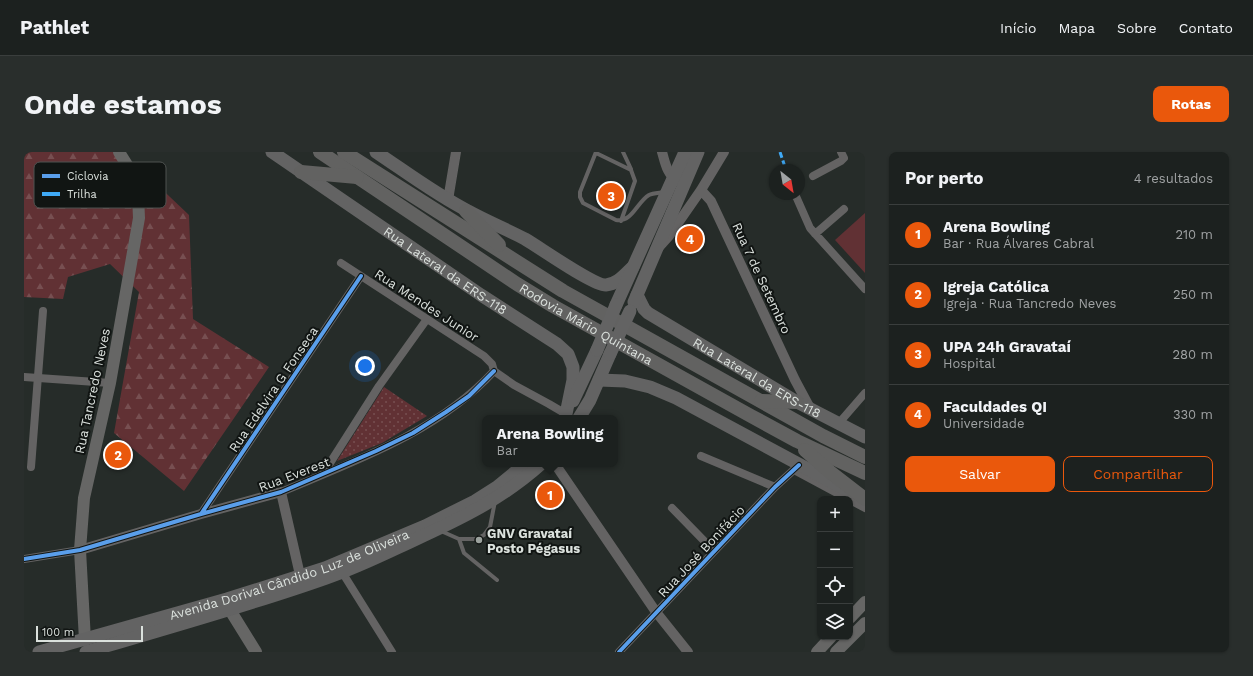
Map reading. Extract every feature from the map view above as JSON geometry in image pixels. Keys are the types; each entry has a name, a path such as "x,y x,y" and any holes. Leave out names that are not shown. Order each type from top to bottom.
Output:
{"highway":[{"name":"Rodovia Mário Quintana","path":"320,152 517,284 553,306 797,440 865,473"},
{"name":"Rodovia Mário Quintana","path":"344,152 355,156 563,291 758,401 822,436 865,457"},
{"path":"301,172 357,177"},
{"path":"466,211 513,259"},
{"path":"758,401 797,402"},
{"path":"797,440 808,453 865,499"}],"main road":[{"name":"Rua Tancredo Neves","path":"119,152 125,162"},
{"name":"Rua Lateral da ERS-118","path":"272,152 481,295 557,344 568,354 572,367 573,380 564,415"},
{"path":"376,152 466,211 525,239 591,280 605,285 619,281 633,267"},
{"path":"581,415 590,400 657,249 679,181 685,152"},
{"path":"565,415 577,394 667,192 679,181 698,152"},
{"name":"Rua Tancredo Neves","path":"86,646 80,550 84,498 110,382 139,218 139,208"},
{"name":"Rua Lateral da ERS-118","path":"637,295 644,309 648,313 797,402 865,438"},
{"path":"599,380 625,381 650,387 676,398 796,468 865,499"},
{"name":"Avenida Dorival Cândido Luz de Oliveira","path":"228,604 300,575 332,565 425,526 475,501 497,487 521,467"},
{"name":"Avenida Dorival Cândido Luz de Oliveira","path":"38,652 86,646 228,604 327,578 468,516 524,480 538,467"},
{"path":"853,615 865,602"},
{"path":"228,604 256,652"},
{"path":"836,652 865,623"},
{"path":"817,652 828,640"}],"street":[{"path":"448,200 456,152"},
{"path":"662,152 668,170 679,181"},
{"path":"657,249 669,236 701,190 724,152"},
{"path":"813,176 841,161 844,158 841,152"},
{"name":"Rua 7 de Setembro","path":"701,190 711,201 795,380 810,408"},
{"path":"797,200 810,228 865,289"},
{"path":"815,234 844,209"},
{"name":"Rua Mendes Junior","path":"342,264 484,356 492,364 494,371 514,385 549,404 563,415"},
{"name":"Rua Edelvira G Fonseca","path":"201,514 361,276"},
{"path":"31,467 43,311"},
{"path":"323,474 379,386 427,318"},
{"name":"Rua Everest","path":"80,550 281,492 376,452 413,433 446,412 469,396 494,371"},
{"path":"24,378 110,382"},
{"name":"Rua 7 de Setembro","path":"795,380 797,402"},
{"path":"838,423 865,393"},
{"path":"701,456 775,487"},
{"path":"557,467 656,612 688,652"},
{"path":"796,468 842,496"},
{"name":"Rua José Bonifácio","path":"619,652 775,487 796,468"},
{"path":"281,492 300,575"},
{"path":"853,502 865,508"},
{"path":"672,508 714,551"},
{"path":"24,559 80,550"},
{"path":"342,572 392,652"}],"lane":[{"path":"621,221 581,200 580,192 596,152 631,170"},
{"path":"621,221 635,181 623,152"},
{"path":"621,221 629,216 650,194 667,192"},
{"path":"438,530 459,538 476,539 484,535 490,527 495,499"},
{"path":"459,538 464,553 497,580"}],"green space":[{"path":"24,152 118,152 130,162 34,162 34,208 166,208 166,193 189,215 193,319 269,367 184,491 114,433 139,292 110,264 68,277 63,299 24,297"},
{"path":"865,213 865,273 835,240"},
{"path":"384,387 427,416 382,443 337,461"}],"marked path":[{"path":"780,152 784,164"}],"cycle path":[{"path":"201,514 361,276"},
{"path":"24,559 80,550 281,492 376,451 413,433 469,396 494,371"},
{"path":"619,652 775,487 799,465"}],"place":[{"name":"UPA 24h Gravataí","path":"611,196"},
{"name":"Faculdades QI","path":"690,239"},
{"name":"Igreja Católica","path":"118,455"},
{"name":"Arena Bowling","path":"550,495"},
{"name":"GNV Gravataí Posto Pégasus","path":"479,540"}]}
